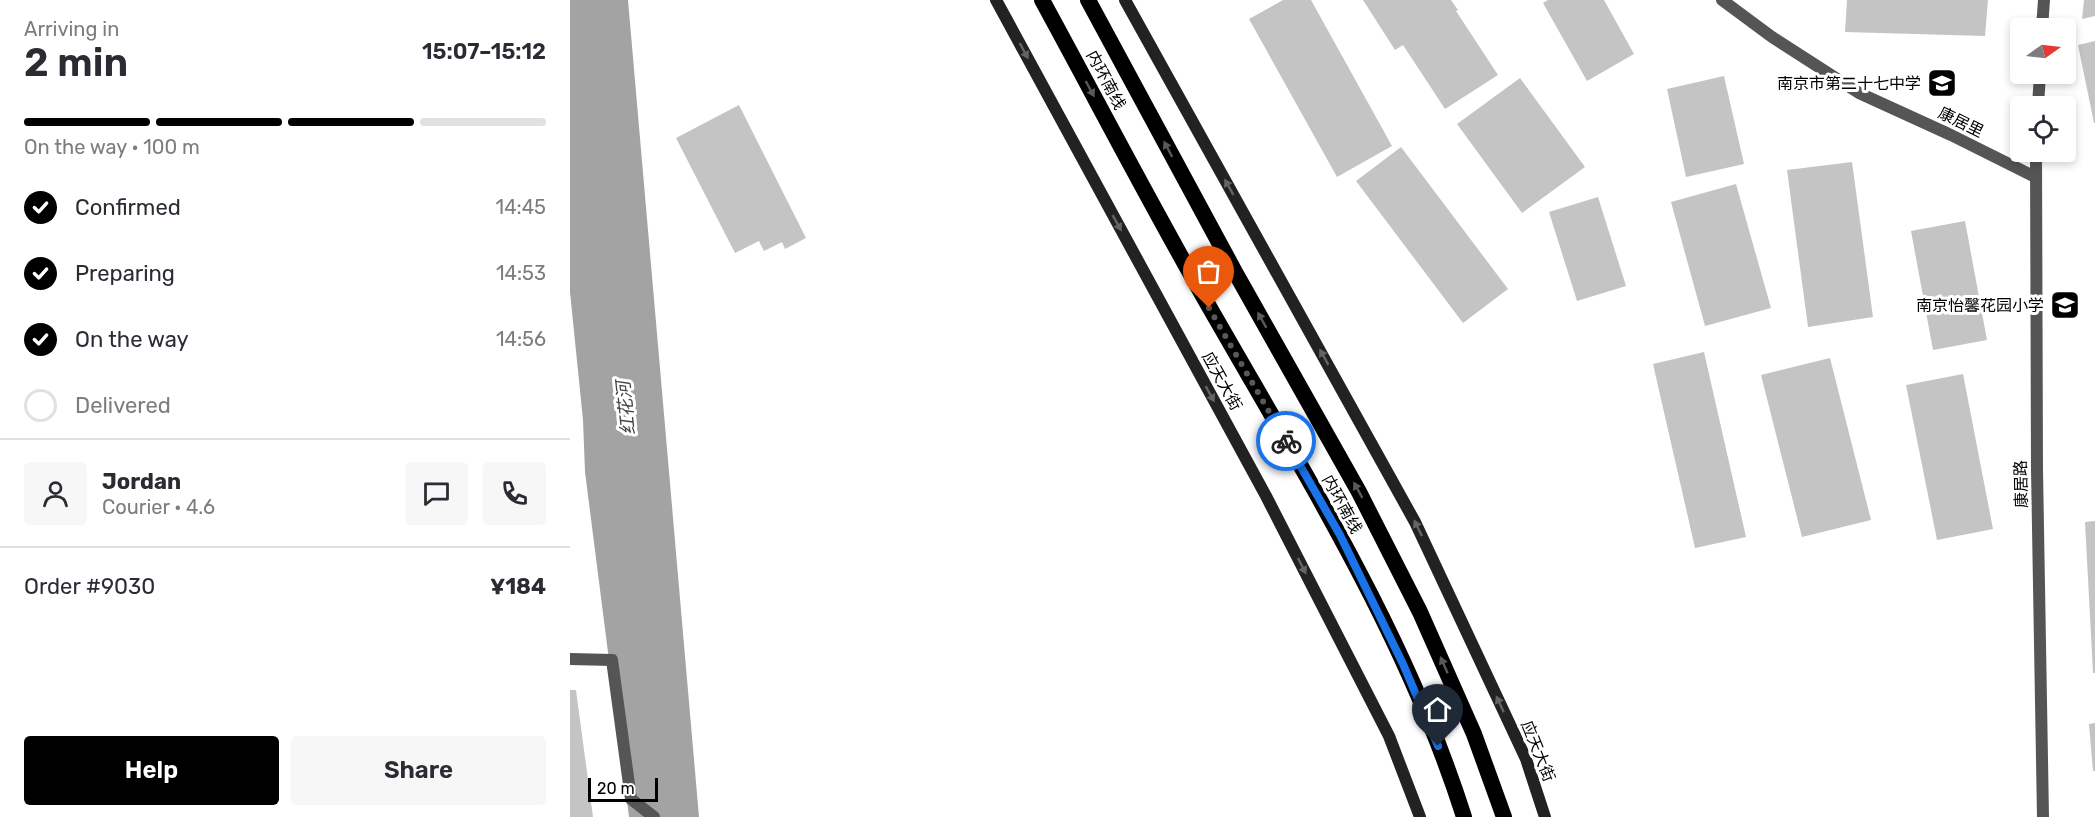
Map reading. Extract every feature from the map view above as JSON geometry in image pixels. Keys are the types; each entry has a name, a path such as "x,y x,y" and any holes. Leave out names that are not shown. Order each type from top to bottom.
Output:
{"highway":[{"name":"内环南线","path":"1042,0 1186,267 1340,535 1408,675 1447,766 1464,817"},
{"name":"内环南线","path":"1088,0 1235,272 1380,532 1420,612 1470,724 1503,817"}],"main road":[{"name":"应天大街","path":"996,0 1266,496 1389,736 1420,817"},
{"name":"应天大街","path":"1125,0 1415,522 1526,759 1545,817"}],"street":[{"name":"康居里","path":"1722,0 1773,37 1859,93 2035,177"},
{"path":"2043,18 2044,0"},
{"name":"康居路","path":"2036,162 2037,448 2043,817"},
{"path":"570,659 612,660 631,799 654,817"}],"water":[{"name":"红花河","path":"570,0 628,0 699,817 629,817 585,472 583,420 570,292"}],"building":[{"path":"1283,0 1311,0 1392,146 1337,177 1249,19"},
{"path":"1363,0 1451,0 1498,75 1445,109 1403,45 1395,50"},
{"path":"1548,0 1604,0 1634,54 1587,81 1543,3"},
{"path":"1847,0 1988,0 1985,36 1845,32"},
{"path":"2084,0 2095,0 2095,16 2082,19"},
{"path":"2095,41 2095,123 2094,123 2078,45"},
{"path":"1724,76 1744,164 1686,177 1667,89"},
{"path":"1520,78 1585,167 1522,213 1457,124"},
{"path":"739,105 806,238 785,249 782,242 764,251 759,241 735,253 676,138"},
{"path":"1401,147 1508,289 1463,323 1356,181"},
{"path":"1852,162 1873,317 1808,327 1787,170"},
{"path":"1736,184 1771,308 1705,326 1671,202"},
{"path":"1598,197 1626,286 1577,301 1549,212"},
{"path":"1965,221 1987,340 1933,350 1911,231"},
{"path":"1704,352 1746,537 1695,548 1653,364"},
{"path":"1830,358 1871,520 1802,537 1761,375"},
{"path":"1963,374 1993,529 1937,540 1906,385"},
{"path":"2095,521 2095,673 2093,673 2085,522"},
{"path":"570,690 576,690 593,817 570,817"},
{"path":"2095,723 2095,771 2093,771 2089,724"}],"way so far":[{"path":"1209,308 1286,441"}],"place":[{"name":"南京市第二十七中学","path":"1942,83"},
{"name":"南京怡馨花园小学","path":"2065,305"}],"route":[{"path":"1286,441 1340,535 1403,664 1438,746"}]}
